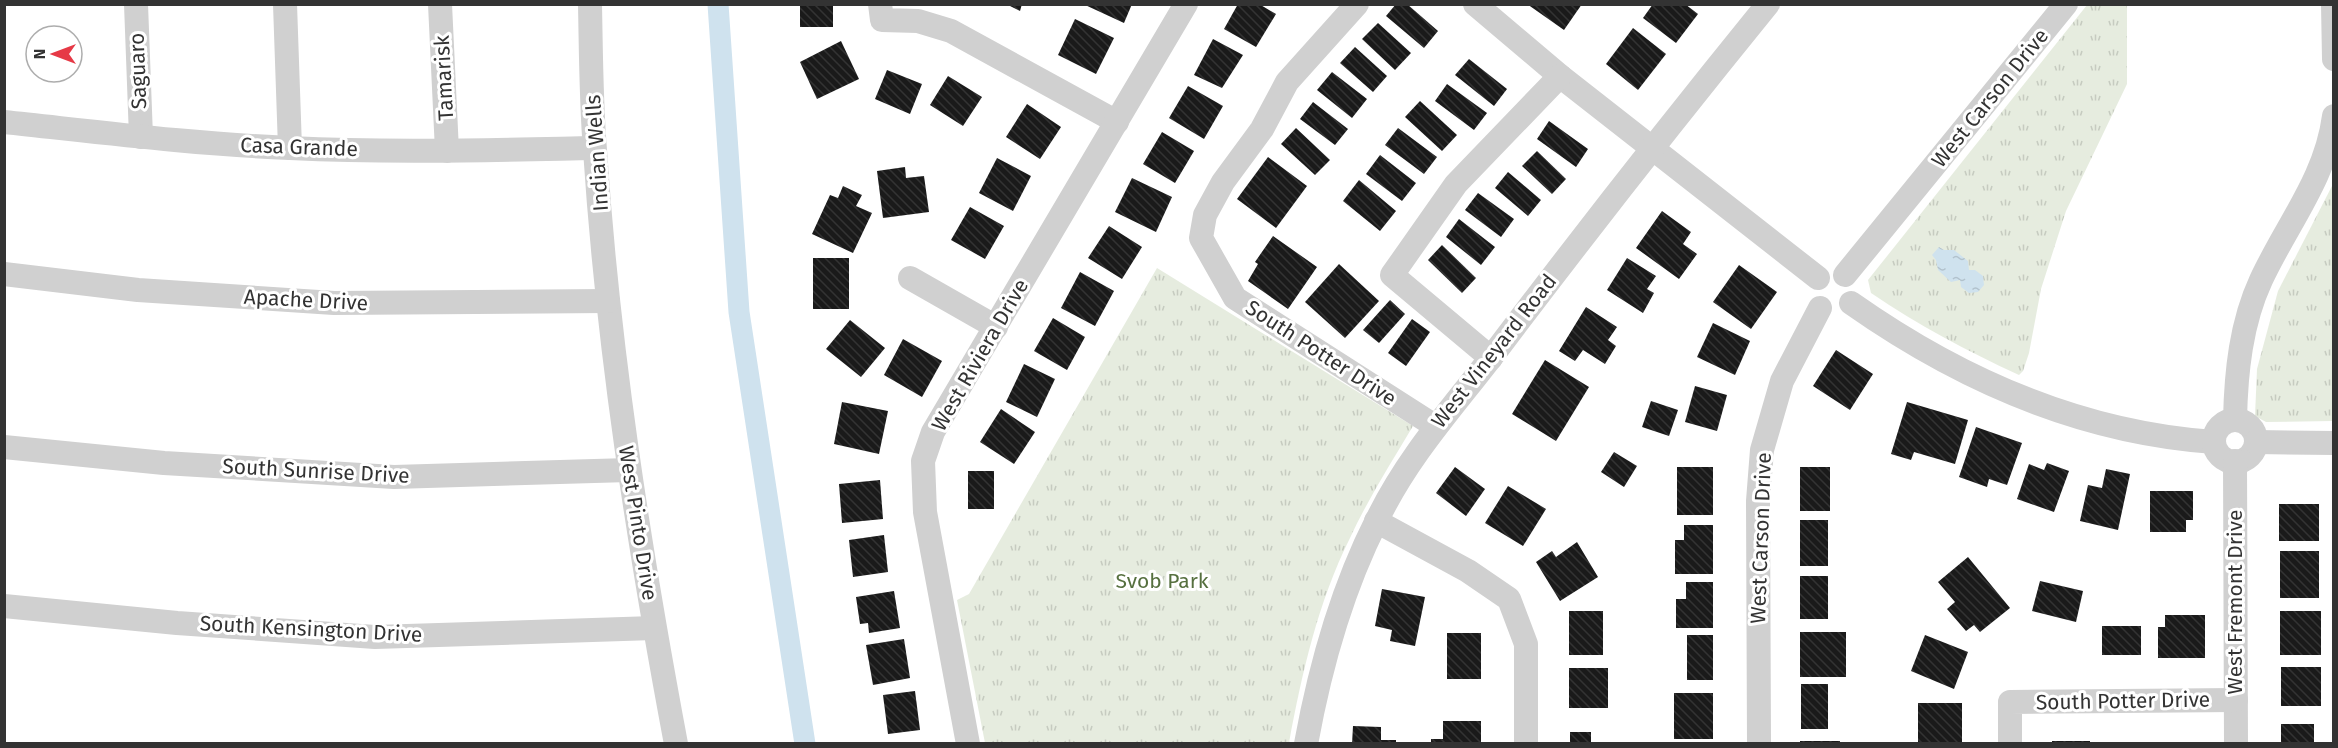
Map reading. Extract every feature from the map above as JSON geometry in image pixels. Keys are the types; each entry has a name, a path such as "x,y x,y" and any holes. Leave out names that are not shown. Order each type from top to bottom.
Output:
{"street":[{"name":"Saguaro","path":"136,4 141,137"},
{"path":"285,4 290,148"},
{"name":"Tamarisk","path":"440,4 447,151"},
{"name":"Indian Wells","path":"590,4 594,148 608,301"},
{"name":"West Riviera Drive","path":"968,744 926,512 923,461 933,432 1186,4"},
{"name":"South Potter Drive","path":"1357,4 1287,82 1262,129 1223,182 1205,215 1201,238 1235,298 1435,426"},
{"path":"1475,4 1560,76 1818,278"},
{"name":"West Vineyard Road","path":"1306,744 1314,699 1351,578 1376,521 1435,426 1491,358 1652,147 1768,4"},
{"name":"West Carson Drive","path":"1845,275 2066,4"},
{"path":"2333,4 2334,59"},
{"path":"881,12 951,31 1117,122"},
{"path":"1491,358 1392,275 1456,184 1560,76"},
{"path":"2235,420 2240,354 2249,314 2261,280 2319,174 2334,116"},
{"name":"Casa Grande","path":"4,122 141,137 290,148 447,151 594,148"},
{"path":"1832,271 1845,275 1854,288 1851,303 1840,312 1826,312 1820,308 1813,293 1818,278 1832,271"},
{"name":"Apache Drive","path":"4,274 138,290 334,303 608,301"},
{"path":"910,278 996,327"},
{"name":"West Pinto Drive","path":"608,301 629,470 654,628 676,744"},
{"path":"1851,303 1931,355 2033,403 2111,426 2214,442"},
{"name":"West Carson Drive","path":"1759,744 1758,501 1762,450 1782,381 1820,308"},
{"path":"2235,420 2250,426 2256,442 2251,454 2235,462 2219,453 2214,442 2220,426 2235,420"},
{"path":"2256,442 2334,443"},
{"name":"South Sunrise Drive","path":"4,447 164,463 394,477 629,470"},
{"name":"West Fremont Drive","path":"2235,462 2236,744"},
{"path":"1376,521 1468,571 1509,599 1526,644 1526,744"},
{"name":"South Kensington Drive","path":"4,606 177,623 375,637 654,628"},
{"name":"South Potter Drive","path":"2010,744 2010,702 2236,700"}],"green space":[{"path":"2087,5 2127,5 2127,84 2066,211 2041,289 2029,353 2023,371 2019,375 1943,337 1889,305 1871,293 1868,280"},
{"path":"2333,184 2333,421 2266,422 2255,416 2257,369 2278,291"},
{"name":"Svob Park","path":"1157,268 1413,426 1364,509 1329,587 1312,638 1289,743 985,743 957,600 969,594"}],"water":[{"path":"1939,247 1944,250 1954,250 1968,261 1969,270 1975,270 1983,276 1984,285 1978,292 1969,293 1961,287 1960,280 1951,282 1938,270 1936,260 1932,255"}],"building":[{"path":"800,4 833,4 833,27 800,27"},
{"path":"1006,4 1022,4 1020,11"},
{"path":"1083,4 1132,4 1124,23"},
{"path":"1238,4 1259,4 1276,14 1256,47 1224,29"},
{"path":"1396,4 1407,4 1438,31 1424,48 1386,16"},
{"path":"1527,4 1582,4 1564,30"},
{"path":"1653,4 1685,4 1698,14 1676,43 1643,18"},
{"path":"1075,19 1114,38 1096,74 1058,55"},
{"path":"1378,23 1411,53 1395,70 1362,39"},
{"path":"1633,28 1666,54 1638,90 1606,64"},
{"path":"1213,39 1243,55 1222,88 1194,75"},
{"path":"841,41 859,79 817,99 800,62"},
{"path":"1355,47 1387,76 1373,92 1340,63"},
{"path":"1469,59 1507,89 1494,106 1455,75"},
{"path":"887,70 922,84 910,114 875,99"},
{"path":"1332,72 1367,99 1352,118 1317,90"},
{"path":"948,76 982,97 963,126 930,105"},
{"path":"1447,84 1487,113 1474,130 1435,101"},
{"path":"1188,86 1223,106 1204,139 1169,118"},
{"path":"1420,101 1457,135 1442,151 1405,117"},
{"path":"1313,102 1348,129 1335,145 1300,119"},
{"path":"1027,104 1061,127 1040,159 1006,137"},
{"path":"1549,121 1588,149 1576,167 1537,139"},
{"path":"1296,128 1330,160 1315,175 1281,144"},
{"path":"1398,128 1437,157 1424,174 1385,145"},
{"path":"1162,132 1194,151 1175,183 1143,164"},
{"path":"1537,151 1566,179 1552,194 1522,166"},
{"path":"1380,155 1416,183 1402,201 1366,174"},
{"path":"1268,157 1307,186 1276,228 1237,199"},
{"path":"997,158 1031,176 1013,211 979,193"},
{"path":"905,167 906,178 924,176 929,212 883,218 877,171"},
{"path":"1508,172 1541,200 1528,216 1495,188"},
{"path":"1132,178 1172,197 1156,232 1115,212"},
{"path":"1359,180 1396,211 1380,231 1343,201"},
{"path":"843,186 862,195 856,206 872,213 853,253 812,234 830,195 838,198"},
{"path":"1478,193 1514,219 1501,237 1465,210"},
{"path":"970,207 1004,226 985,259 951,240"},
{"path":"1662,211 1691,232 1683,244 1697,254 1679,279 1636,248"},
{"path":"1459,219 1495,247 1481,265 1446,237"},
{"path":"1109,226 1142,247 1122,279 1088,258"},
{"path":"1273,236 1317,267 1288,309 1248,281 1258,264 1255,262"},
{"path":"1442,245 1476,278 1462,293 1428,260"},
{"path":"813,258 849,258 849,309 813,309"},
{"path":"1627,258 1656,276 1647,289 1654,293 1643,313 1607,290"},
{"path":"1339,264 1379,301 1345,338 1305,302"},
{"path":"1739,265 1777,292 1751,329 1713,302"},
{"path":"1080,272 1114,291 1095,326 1061,308"},
{"path":"1390,300 1405,314 1379,343 1363,330"},
{"path":"1586,307 1617,327 1608,340 1616,346 1605,364 1583,350 1575,361 1559,351"},
{"path":"1053,318 1085,337 1067,370 1034,351"},
{"path":"1412,319 1430,332 1406,366 1388,353"},
{"path":"850,320 885,348 861,377 826,349"},
{"path":"1713,323 1750,341 1735,375 1697,357"},
{"path":"903,339 942,361 922,397 884,375"},
{"path":"1836,350 1873,374 1850,410 1813,386"},
{"path":"1545,360 1589,387 1556,441 1512,414"},
{"path":"1024,364 1055,379 1037,417 1006,402"},
{"path":"1695,386 1727,395 1717,431 1685,422"},
{"path":"1651,401 1678,410 1669,436 1642,427"},
{"path":"842,402 888,411 879,454 834,444"},
{"path":"1907,402 1968,420 1955,464 1914,452 1911,460 1891,454"},
{"path":"1001,409 1035,432 1014,464 980,442"},
{"path":"1976,427 2022,443 2007,485 1989,479 1987,487 1959,477"},
{"path":"1614,452 1637,466 1624,487 1601,472"},
{"path":"2047,463 2069,471 2054,512 2017,499 2029,464 2044,470"},
{"path":"1455,467 1485,489 1466,516 1436,493"},
{"path":"1677,467 1713,467 1713,515 1677,515"},
{"path":"1800,467 1830,467 1830,511 1800,511"},
{"path":"2106,469 2130,474 2118,530 2080,521 2088,485 2102,488"},
{"path":"968,471 994,471 994,509 968,509"},
{"path":"880,480 883,519 842,523 839,484"},
{"path":"1508,486 1546,509 1523,546 1485,523"},
{"path":"2150,491 2193,491 2193,520 2186,520 2186,532 2150,532"},
{"path":"2279,504 2319,504 2319,541 2279,541"},
{"path":"1800,520 1828,520 1828,566 1800,566"},
{"path":"1684,525 1713,525 1713,574 1675,574 1675,540 1684,540"},
{"path":"884,535 888,572 853,577 849,540"},
{"path":"1577,542 1598,577 1560,601 1536,562 1552,551 1556,557"},
{"path":"2280,551 2319,551 2319,598 2280,598"},
{"path":"1968,557 2010,608 1980,632 1974,625 1966,631 1947,609 1955,602 1938,582"},
{"path":"1800,576 1828,576 1828,619 1800,619"},
{"path":"2040,581 2083,591 2076,622 2032,611"},
{"path":"1686,582 1713,582 1713,628 1676,628 1676,599 1686,599"},
{"path":"1382,589 1425,597 1415,646 1390,641 1392,630 1375,626"},
{"path":"894,591 900,628 869,633 868,623 860,624 856,597"},
{"path":"1569,611 1603,611 1603,655 1569,655"},
{"path":"2280,611 2321,611 2321,655 2280,655"},
{"path":"2165,615 2205,615 2205,658 2158,658 2158,627 2165,627"},
{"path":"2102,626 2141,626 2141,655 2102,655"},
{"path":"1800,632 1846,632 1846,677 1800,677"},
{"path":"1447,633 1481,633 1481,679 1447,679"},
{"path":"1687,635 1713,635 1713,680 1687,680"},
{"path":"1925,635 1968,652 1954,689 1911,671"},
{"path":"904,639 910,678 873,685 866,645"},
{"path":"2281,667 2321,667 2321,706 2281,706"},
{"path":"1569,668 1608,668 1608,708 1569,708"},
{"path":"1801,684 1828,684 1828,729 1801,729"},
{"path":"915,691 920,730 888,734 883,695"},
{"path":"1674,693 1713,693 1713,739 1674,739"},
{"path":"1918,703 1962,703 1962,744 1918,744"},
{"path":"1443,721 1481,721 1481,744 1431,744 1431,739 1443,739"},
{"path":"2281,724 2314,724 2314,744 2281,744"},
{"path":"1353,726 1381,727 1381,740 1396,740 1396,744 1352,744"},
{"path":"1570,732 1591,732 1591,744 1570,744"},
{"path":"1800,741 1840,741 1840,744 1800,744"},
{"path":"2052,741 2090,741 2090,744 2052,744"}],"waterway":[{"path":"718,4 739,312 805,744"}]}
